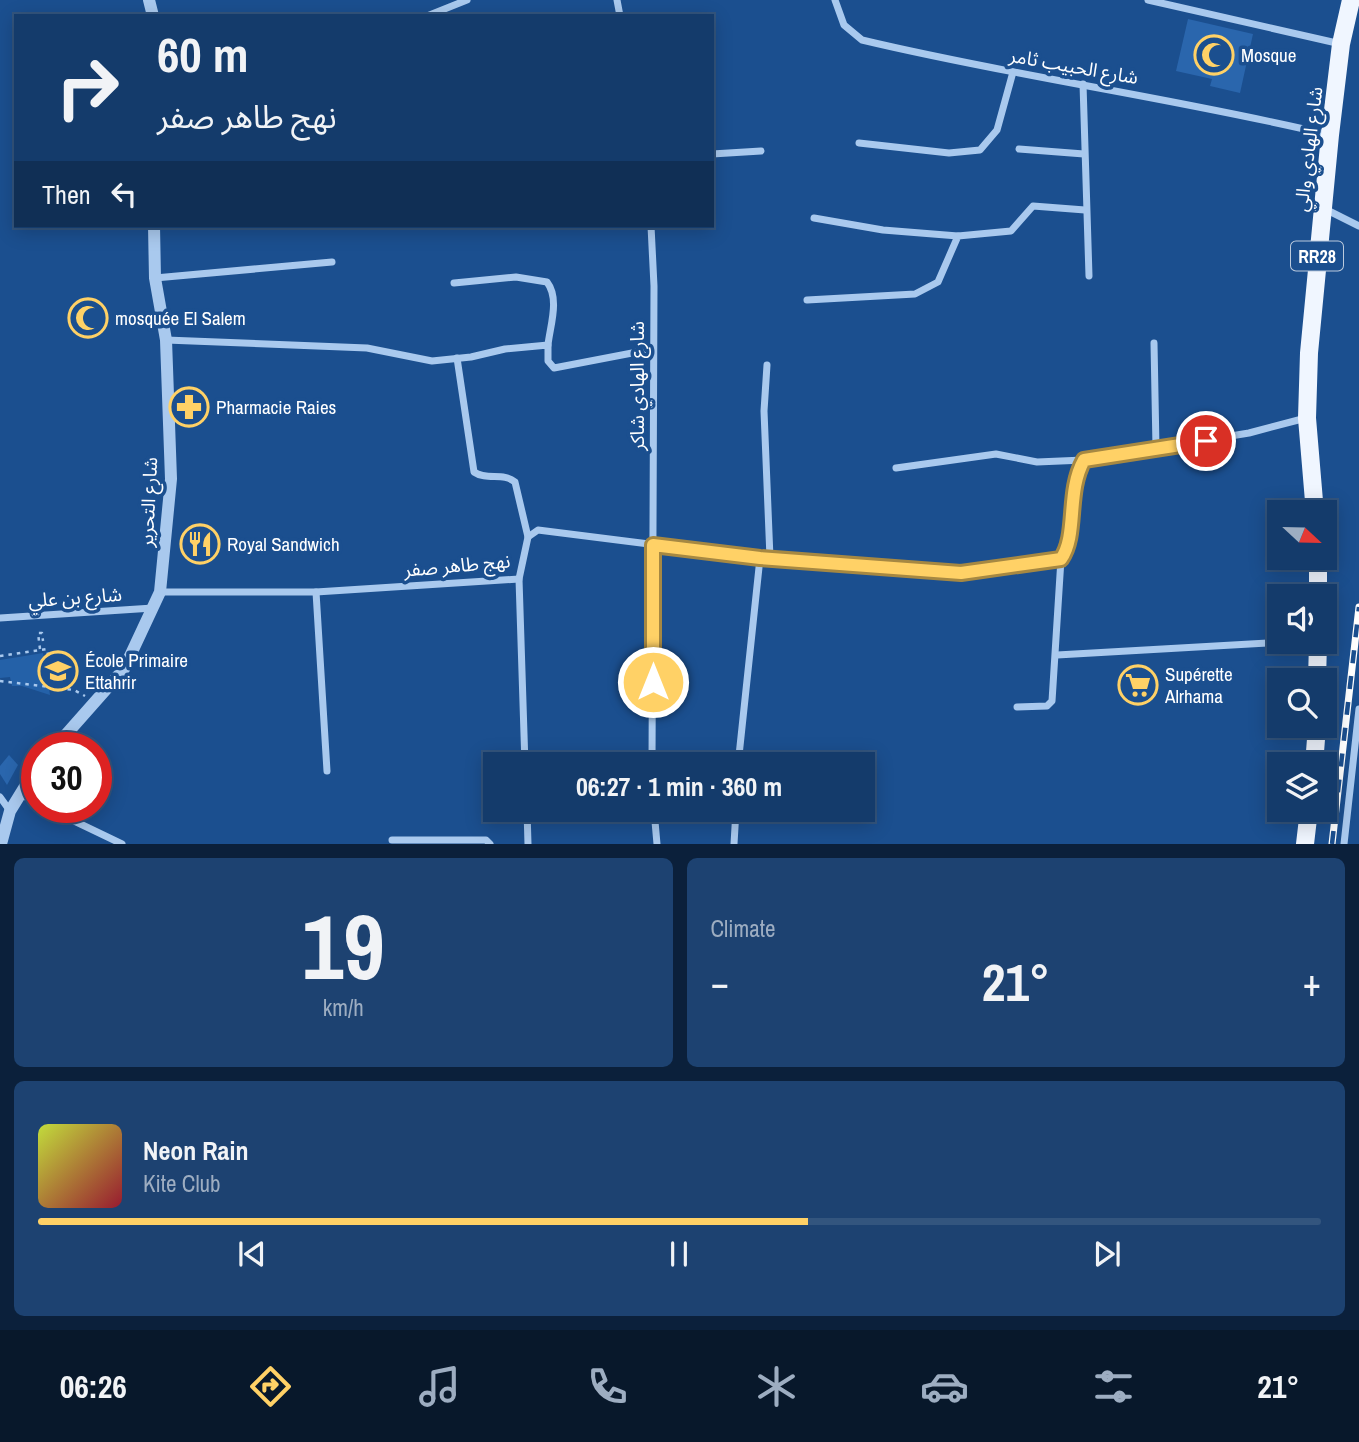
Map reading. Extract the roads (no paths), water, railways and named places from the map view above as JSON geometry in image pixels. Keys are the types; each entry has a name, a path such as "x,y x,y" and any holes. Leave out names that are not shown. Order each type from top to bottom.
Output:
{"main road":[{"name":"شارع الهادي والي","path":"1314,500 1307,418 1309,354 1330,135 1341,44 1351,0"},
{"path":"1305,844 1308,822"}],"street":[{"path":"432,14 467,0"},
{"name":"شارع الحبيب ثامر","path":"835,0 844,25 862,40 1330,135"},
{"path":"1148,0 1341,44"},
{"path":"859,143 949,153 967,154 980,150 997,130 1013,72"},
{"path":"1083,84 1089,276"},
{"path":"1019,149 1084,154"},
{"path":"714,154 761,151"},
{"path":"814,218 883,230 958,236 1011,231 1033,206 1085,210"},
{"path":"1322,207 1359,226"},
{"name":"شارع التحرير","path":"68,732 124,669 160,592 171,479 166,340 155,278 154,228"},
{"name":"شارع الهادي شاكر","path":"651,228 652,752"},
{"path":"807,300 915,294 926,290 938,282 958,236"},
{"path":"155,278 332,262"},
{"path":"454,283 516,277 547,282 553,303 548,361 554,368 653,349"},
{"path":"166,340 368,348 429,361 548,345"},
{"path":"1154,343 1156,448"},
{"path":"457,359 474,472 482,477 505,477 515,482 528,537"},
{"path":"766,365 764,411 770,558"},
{"path":"896,468 996,454 1037,462 1084,460 1249,433 1307,418"},
{"path":"1017,708 1050,704 1057,655 1061,559 1066,551 1076,475 1084,460"},
{"name":"نهج طاهر صفر","path":"160,592 316,592 519,579 528,537 543,529 760,558 961,573 1061,559"},
{"path":"739,752 760,558"},
{"path":"519,579 526,752"},
{"path":"316,592 327,771"},
{"name":"شارع بن علي","path":"0,618 153,608"},
{"path":"1057,655 1267,643"},
{"path":"1344,844 1359,709"},
{"path":"1,844 10,811 21,791"},
{"path":"0,797 10,811"},
{"path":"527,822 528,844"},
{"path":"655,822 657,844"},
{"path":"734,844 735,822"},
{"path":"78,823 122,844"},
{"path":"392,840 486,840 489,844"}],"railway":[{"path":"1332,844 1359,607"}],"place":[{"name":"Mosque","path":"1214,55"},
{"name":"mosquée El Salem","path":"88,318"},
{"name":"Pharmacie Raies","path":"189,407"},
{"name":"Royal Sandwich","path":"200,544"},
{"name":"École Primaire Ettahrir","path":"58,671"},
{"name":"Supérette Alrhama","path":"1138,685"}]}
